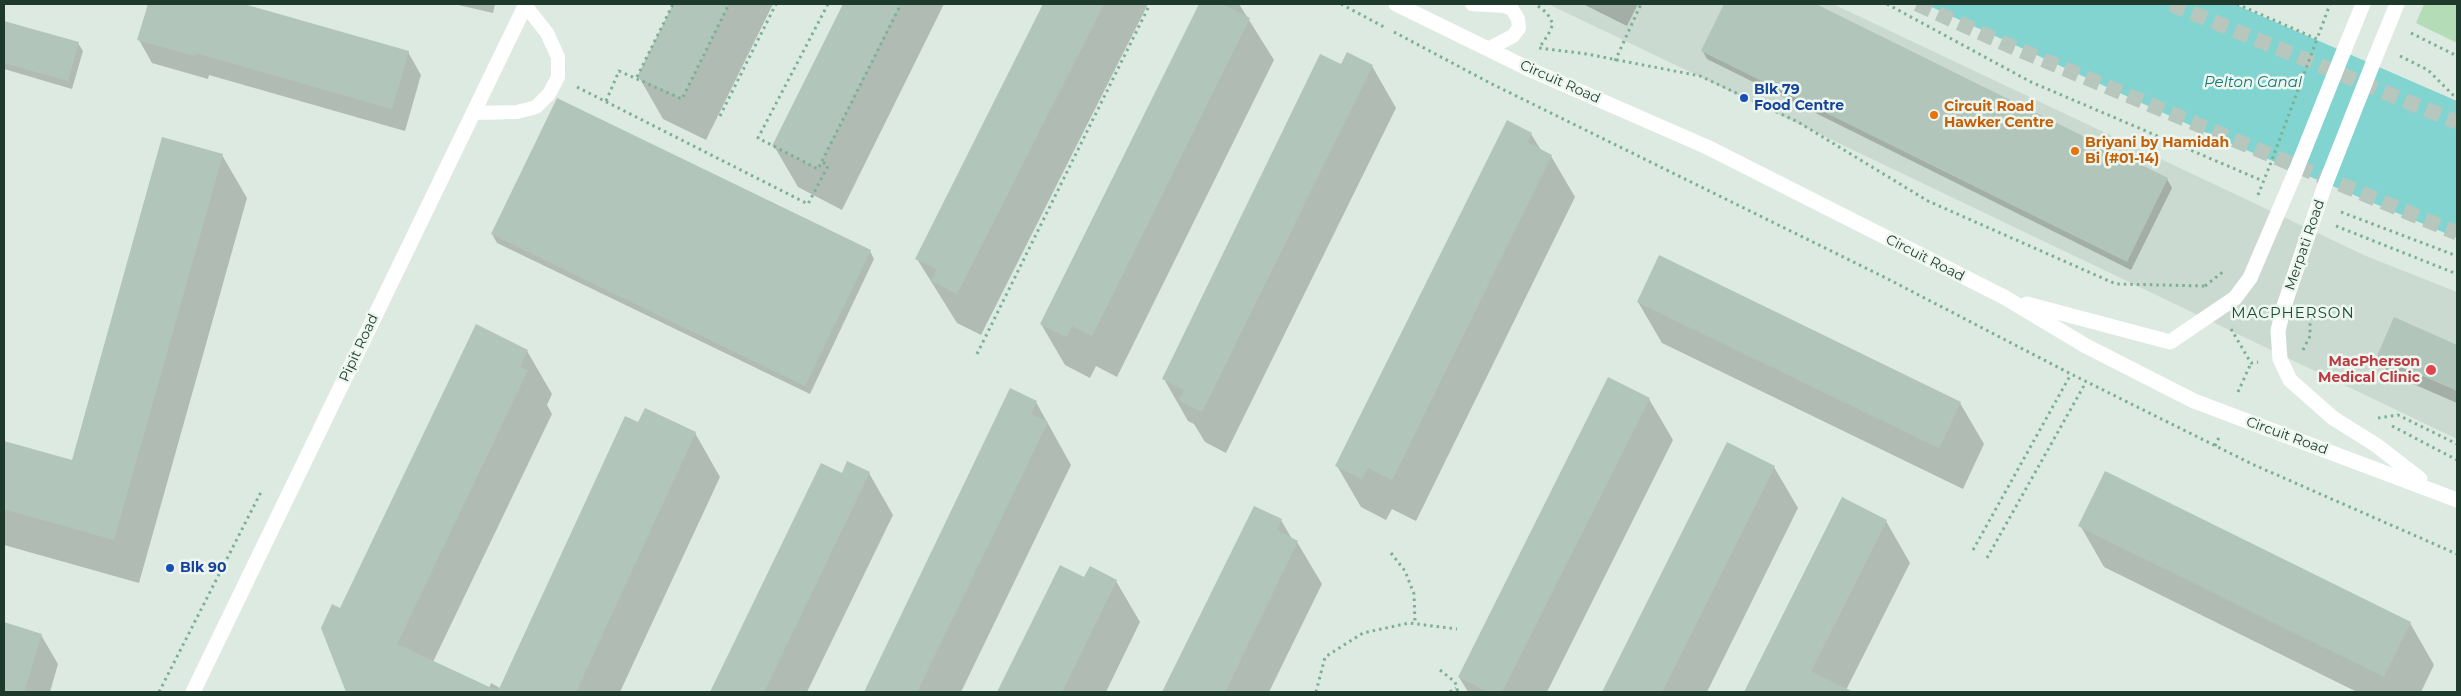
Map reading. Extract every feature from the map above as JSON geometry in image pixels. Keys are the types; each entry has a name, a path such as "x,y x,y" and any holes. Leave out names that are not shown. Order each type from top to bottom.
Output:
{"street":[{"name":"Pipit Road","path":"193,692 526,4"},
{"name":"Circuit Road","path":"1396,4 1531,70 1707,147 2004,297 2086,346 2194,401 2430,488 2457,500"},
{"path":"2004,297 2079,319 2170,342 2220,310 2235,298 2250,278 2295,173 2363,4"},
{"name":"Merpati Road","path":"2397,4 2326,185 2283,308 2278,331 2280,359 2290,380 2333,418 2376,445 2430,488"}],"lane":[{"path":"473,113 517,112 536,107 549,94 558,77 558,57 547,33 526,4"},
{"path":"1472,4 1504,6 1512,9 1518,19 1519,28 1513,36 1488,49"}],"path":[{"path":"637,77 673,4"},
{"path":"606,101 619,71 637,77 682,99 729,4"},
{"path":"720,116 776,4"},
{"path":"828,4 758,138 818,169 901,4"},
{"path":"977,354 1150,4"},
{"path":"1341,4 1490,83 1886,278 2086,382 2252,464 2457,554"},
{"path":"1535,4 1546,13 1552,24 1548,35 1539,48 1587,54 1615,61 1700,76 1798,122 1928,201 2116,284 2205,286 2226,269"},
{"path":"1615,61 1641,4"},
{"path":"1887,4 2031,82 2263,182"},
{"path":"2237,4 2317,39"},
{"path":"2256,197 2270,165 2330,4"},
{"path":"2409,32 2457,56"},
{"path":"2400,56 2428,70 2452,96 2457,97"},
{"path":"558,77 808,204 828,166 822,161"},
{"path":"2341,212 2457,256"},
{"path":"2333,235 2336,226 2457,274"},
{"path":"2205,286 2251,363 2301,354 2310,336 2310,308 2313,299"},
{"path":"1973,550 2071,374"},
{"path":"1987,558 2086,382"},
{"path":"2378,418 2398,415 2457,444"},
{"path":"1391,553 1405,571 1414,594 1415,624"},
{"path":"1316,692 1325,657 1363,633 1409,623 1457,629"},
{"path":"1440,670 1455,682 1458,692"},
{"path":"1450,692 1456,688"}],"shaded area":[{"path":"1548,4 1833,4 2366,256 2457,292 2457,439"}],"green space":[{"path":"2424,4 2457,4 2457,43 2416,23"}],"water":[{"name":"Pelton Canal","path":"1925,4 2234,4 2457,101 2457,238 2227,142"}],"building":[{"path":"148,4 244,4 409,51 392,109 196,53 195,56 137,40"},
{"path":"673,4 729,4 682,99 637,77"},
{"path":"843,4 900,4 818,169 772,146"},
{"path":"1043,4 1104,4 957,294 931,281 937,269 915,259"},
{"path":"1199,4 1222,4 1250,18 1092,336 1072,326 1066,337 1040,324"},
{"name":"Circuit Road Hawker Centre","path":"1724,4 1816,4 2168,178 2127,262 1701,51"},
{"path":"4,21 79,42 68,81 4,63"},
{"path":"1347,52 1373,65 1202,412 1179,400 1184,390 1162,379 1320,54 1341,64"},
{"path":"557,98 871,250 805,386 491,234"},
{"path":"1507,120 1532,133 1527,142 1552,155 1392,480 1368,468 1362,479 1335,466"},
{"path":"162,137 223,154 114,540 4,509 4,441 72,460"},
{"path":"1659,255 1961,402 1939,448 1637,302"},
{"path":"2394,317 2457,345 2457,391 2377,356"},
{"path":"476,324 528,350 520,367 528,370 397,644 498,691 625,416 638,422 645,408 696,432 576,692 346,692 321,628 332,604 340,608"},
{"path":"1608,377 1650,398 1502,692 1488,692 1458,677"},
{"path":"1010,388 1037,401 1031,414 1048,422 917,692 864,692"},
{"path":"1727,442 1775,466 1662,692 1602,692"},
{"path":"847,461 870,472 764,692 710,692 821,463 842,473"},
{"path":"2105,471 2411,622 2384,677 2078,526"},
{"path":"1842,497 1887,520 1811,671 1853,692 1744,692"},
{"path":"1254,506 1282,519 1277,530 1298,541 1225,692 1162,692"},
{"path":"1060,565 1084,577 1090,566 1117,580 1062,692 997,692"},
{"path":"4,622 42,634 24,692 4,692"}],"tunnel":[{"path":"1917,4 2010,46 2457,233"},
{"path":"2171,4 2457,122"}],"place":[{"name":"Blk 79 Food Centre","path":"1744,98"},
{"name":"Circuit Road Hawker Centre","path":"1934,115"},
{"name":"Briyani by Hamidah Bi (#01-14)","path":"2075,151"},
{"name":"MacPherson Medical Clinic","path":"2431,370"},
{"name":"Blk 90","path":"170,568"}],"district":[{"name":"MACPHERSON","path":"2293,314"}]}
